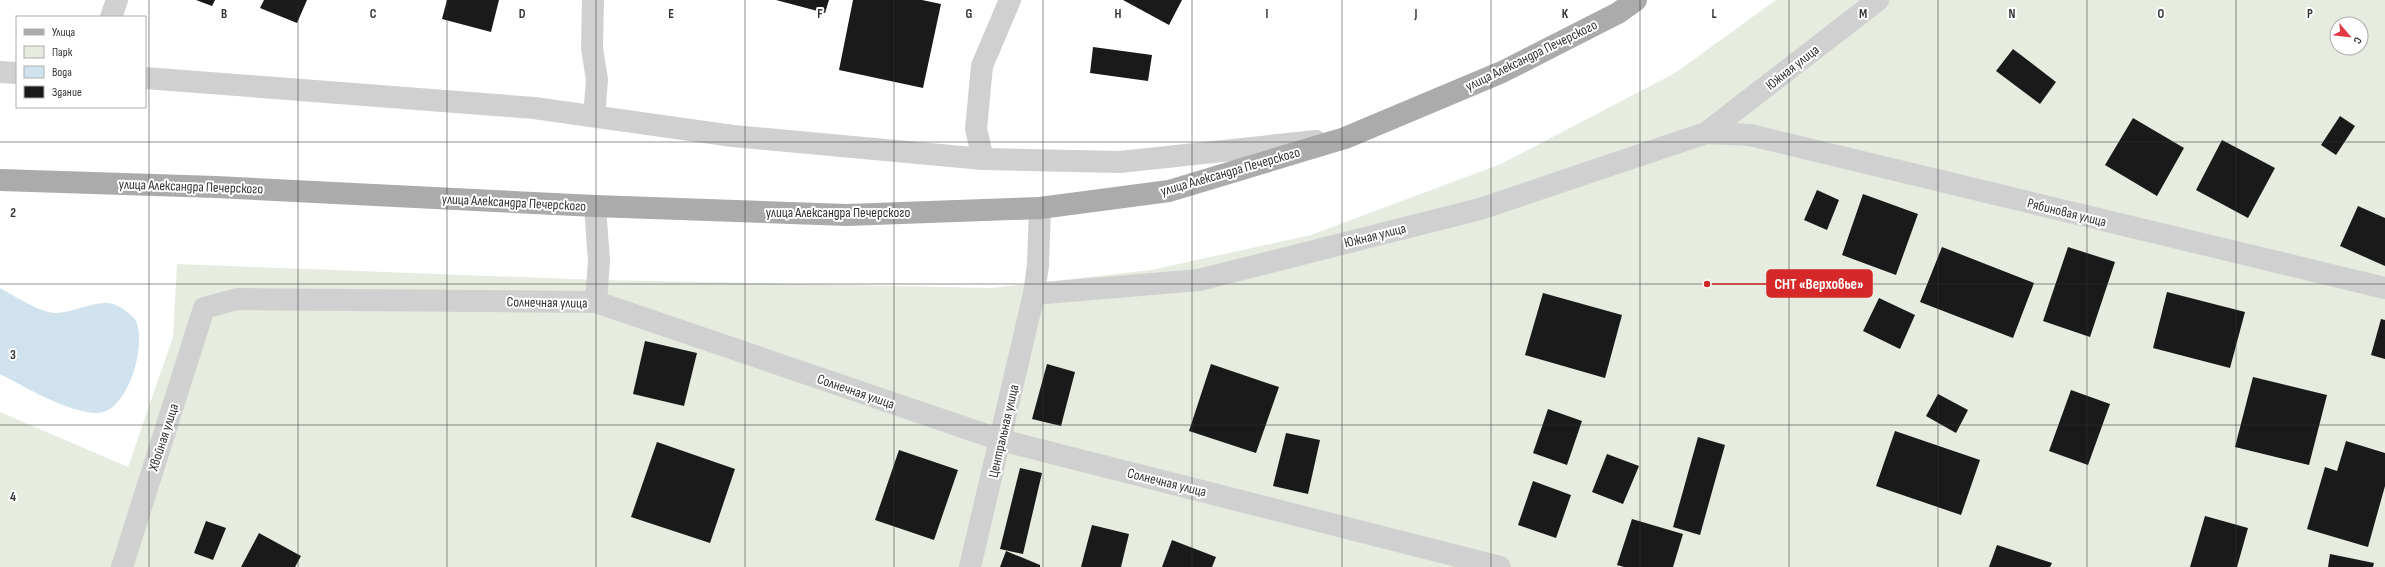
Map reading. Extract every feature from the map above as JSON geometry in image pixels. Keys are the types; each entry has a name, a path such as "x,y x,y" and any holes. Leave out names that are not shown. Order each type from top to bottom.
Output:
{"main road":[{"name":"улица Александра Печерского","path":"0,180 216,187 595,206 847,215 1040,208 1169,191 1345,138 1502,72 1618,13 1636,0"}],"street":[{"path":"111,16 117,0"},
{"path":"592,0 592,48 597,80 594,116"},
{"path":"983,160 976,129 982,66 1010,0"},
{"name":"Южная улица","path":"1034,294 1199,280 1480,209 1706,133 1878,0"},
{"path":"0,72 16,73"},
{"path":"146,78 534,108 733,136 983,160 1120,162 1345,138"},
{"name":"Южная улица","path":"1706,133 1750,135"},
{"name":"Рябиновая улица","path":"1750,135 2385,288"},
{"path":"595,206 599,261 596,302"},
{"name":"Центральная улица","path":"970,567 1034,294 1038,265 1040,208"},
{"name":"Солнечная улица","path":"204,308 237,299 596,302 1001,440 1500,567"},
{"name":"Хвойная улица","path":"122,567 204,308"}],"green space":[{"path":"1776,0 2385,0 2385,567 0,567 0,412 128,467 173,337 177,264 599,280 992,288 1151,270 1311,235 1501,164 1675,73"}],"water":[{"path":"0,288 27,303 49,312 63,312 105,303 113,304 127,312 136,321 139,332 139,345 137,360 132,376 126,390 118,402 109,410 98,413 87,412 62,405 48,399 0,374"}],"building":[{"path":"196,0 215,0 212,6"},
{"path":"264,0 307,0 297,23 260,8"},
{"path":"447,0 499,0 491,32 442,19"},
{"path":"776,0 829,0 825,13"},
{"path":"853,0 922,0 941,4 923,88 839,70"},
{"path":"1123,0 1182,0 1169,25"},
{"path":"1093,47 1152,55 1148,81 1090,73"},
{"path":"2013,49 2056,82 2040,104 1996,71"},
{"path":"2340,116 2355,126 2336,155 2321,145"},
{"path":"2133,118 2184,148 2157,196 2105,165"},
{"path":"2222,140 2275,168 2248,218 2196,190"},
{"path":"1817,190 1839,200 1827,230 1804,220"},
{"path":"1863,194 1918,214 1896,275 1842,255"},
{"path":"2358,206 2385,218 2385,266 2340,246"},
{"path":"1942,247 2034,283 2013,338 1920,302"},
{"path":"2068,247 2115,262 2090,337 2043,321"},
{"path":"2167,292 2245,312 2230,368 2153,348"},
{"path":"1543,293 1622,315 1605,378 1525,355"},
{"path":"1879,298 1915,315 1900,349 1863,331"},
{"path":"2381,319 2385,320 2385,359 2371,355"},
{"path":"645,341 697,353 684,406 633,394"},
{"path":"1047,364 1075,372 1061,426 1032,419"},
{"path":"1211,364 1279,387 1256,453 1189,431"},
{"path":"2253,377 2327,395 2309,465 2235,447"},
{"path":"2071,390 2110,404 2088,465 2049,451"},
{"path":"1938,394 1968,410 1956,433 1926,416"},
{"path":"1548,409 1582,421 1567,465 1533,453"},
{"path":"1895,431 1980,460 1961,515 1876,486"},
{"path":"1286,433 1320,440 1308,494 1273,486"},
{"path":"1698,437 1725,445 1700,535 1673,527"},
{"path":"2346,441 2385,453 2385,486 2368,547 2307,529 2325,467 2337,471"},
{"path":"657,442 735,469 710,543 631,517"},
{"path":"899,450 958,470 934,540 875,520"},
{"path":"1607,454 1639,466 1623,504 1592,492"},
{"path":"1020,468 1042,473 1023,554 1000,549"},
{"path":"1533,481 1571,495 1556,538 1518,525"},
{"path":"2205,516 2248,528 2237,567 2190,567"},
{"path":"1632,519 1683,534 1673,567 1624,567 1617,565"},
{"path":"206,521 226,528 213,560 194,553"},
{"path":"1092,525 1129,534 1121,567 1081,567"},
{"path":"259,533 301,556 295,567 241,567"},
{"path":"1172,540 1216,557 1212,567 1162,567"},
{"path":"1997,545 2052,563 2050,567 1989,567"},
{"path":"1006,551 1040,565 1040,567 1000,567"},
{"path":"2330,554 2374,563 2373,567 2328,567"}],"place":[{"name":"СНТ «Верховье»","path":"1707,284"}]}
